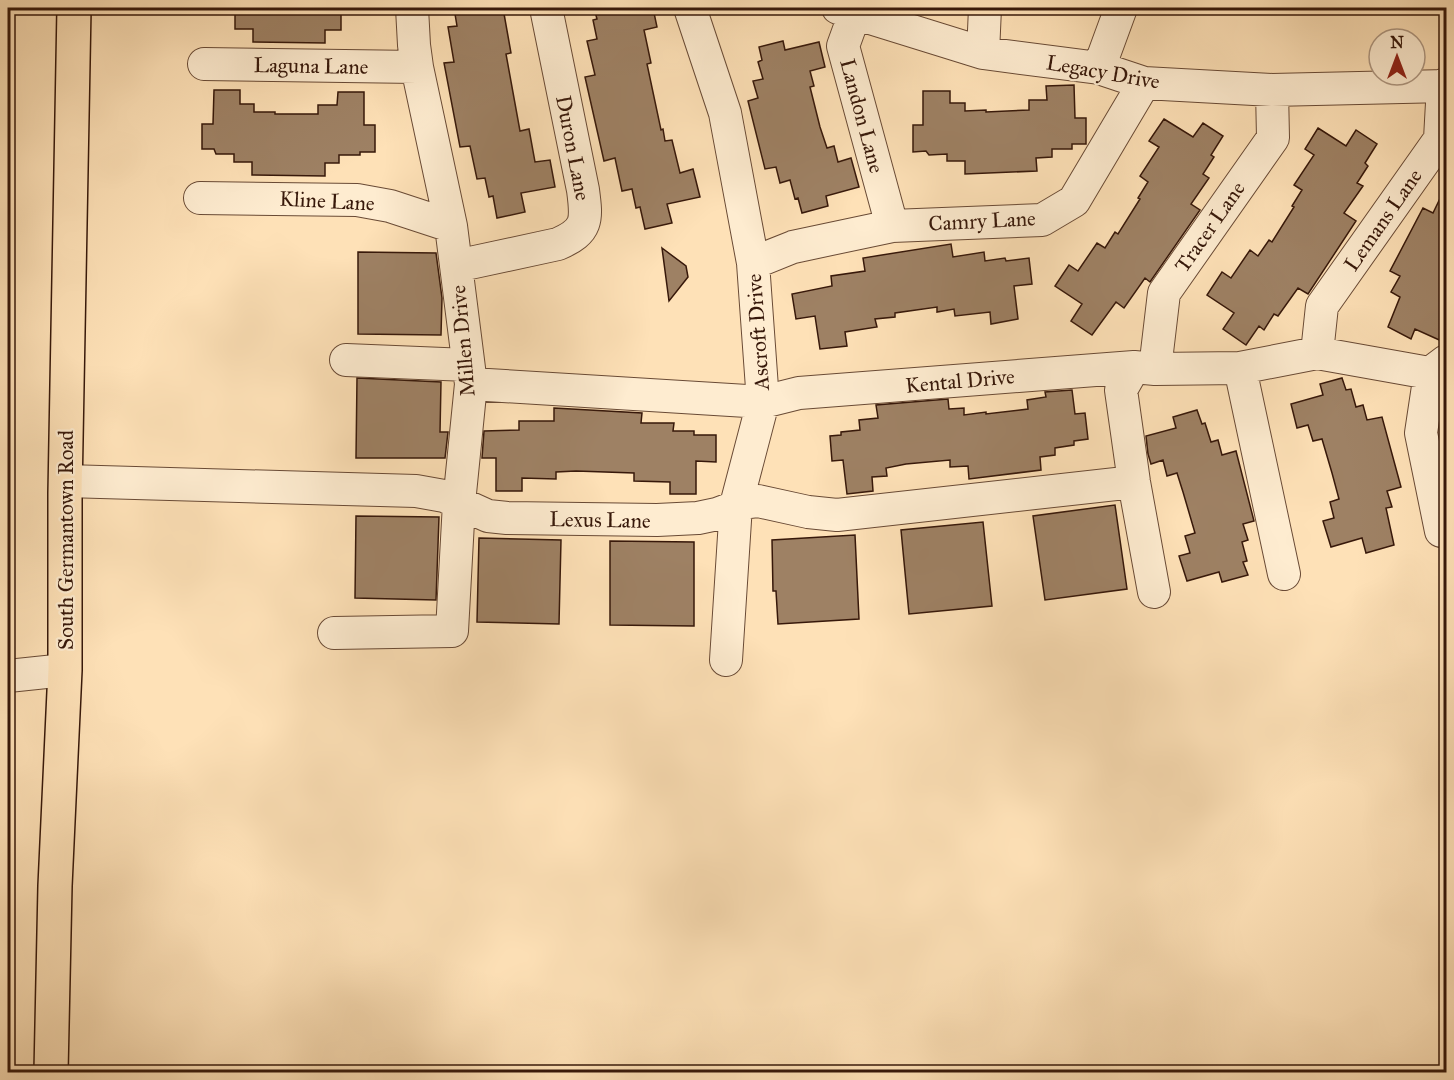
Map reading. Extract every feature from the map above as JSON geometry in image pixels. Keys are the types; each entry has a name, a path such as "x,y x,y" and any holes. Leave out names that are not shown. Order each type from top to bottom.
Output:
{"main road":[{"name":"South Germantown Road","path":"51,1072 55,886 65,670 74,8"}],"street":[{"name":"Millen Drive","path":"334,633 452,631 459,503 470,375 451,226 417,67 412,8"},
{"name":"Duron Lane","path":"456,266 558,244 573,238 582,228 586,217 583,190 546,8"},
{"name":"Ascroft Drive","path":"690,8 725,113 753,263 763,402 736,505 726,660"},
{"path":"983,53 985,8"},
{"path":"1099,68 1121,8"},
{"name":"Legacy Drive","path":"850,9 983,53 1099,68 1144,83 1272,90 1444,85"},
{"name":"Landon Lane","path":"850,9 843,46 892,226"},
{"name":"Laguna Lane","path":"204,64 417,67"},
{"name":"Camry Lane","path":"753,263 793,247 892,226 1042,220 1074,201 1144,83"},
{"name":"Lemans Lane","path":"1317,353 1322,306 1440,139 1444,85"},
{"name":"Tracer Lane","path":"1154,592 1134,482 1121,390 1144,368 1164,293 1273,138 1272,90"},
{"name":"Kline Lane","path":"200,198 357,200 390,206 451,226"},
{"name":"Kental Drive","path":"346,360 470,375 763,402 799,393 1144,368 1240,368 1317,353 1441,370"},
{"path":"1240,368 1284,574"},
{"path":"1441,370 1421,433 1441,531"},
{"name":"Lexus Lane","path":"66,481 416,491 444,496 488,516 507,519 623,520 698,519 717,514 736,505 758,501 808,512 837,515 1134,482"},
{"path":"8,676 65,670"}],"shaded area":[{"path":"1313,8 1362,8 1362,13 1313,12"}],"building":[{"path":"235,8 341,8 341,30 325,30 325,43 253,42 253,29 235,29"},
{"path":"454,8 503,8 511,53 506,54 520,131 529,129 535,162 550,160 555,187 521,193 525,212 497,218 493,196 489,197 485,178 477,179 470,146 460,147 444,63 454,62 448,27 457,26"},
{"path":"594,8 653,8 657,27 644,30 651,63 647,64 661,130 663,129 665,141 672,140 680,173 693,169 700,197 667,204 672,223 645,229 640,207 636,208 632,189 622,191 615,158 604,161 585,77 595,75 587,41 597,39 593,20 597,19"},
{"path":"783,41 785,50 819,42 825,67 810,71 814,86 810,87 820,127 827,148 834,146 838,162 851,158 859,187 826,196 828,206 802,213 790,180 780,183 776,167 765,169 748,101 758,98 753,81 763,79 758,62 762,60 759,47"},
{"path":"1074,85 1075,118 1086,118 1086,144 1072,144 1072,149 1052,149 1052,157 1036,158 1037,171 965,174 965,161 947,161 947,154 929,155 926,151 913,152 913,125 923,125 923,91 950,91 950,103 965,103 965,111 986,110 986,112 1029,110 1029,100 1047,100 1046,86"},
{"path":"214,90 240,90 240,104 254,104 254,112 275,112 275,114 318,114 318,105 337,105 338,92 364,92 364,125 375,125 375,152 339,155 339,163 325,163 325,176 252,175 252,162 234,162 234,154 216,154 214,149 202,149 202,124 213,124"},
{"path":"1164,119 1193,137 1203,123 1223,136 1211,155 1214,157 1203,174 1209,178 1191,204 1200,210 1150,282 1145,278 1124,308 1116,302 1092,335 1071,321 1082,304 1055,286 1069,265 1078,271 1097,243 1105,248 1115,232 1118,234 1148,182 1140,176 1159,147 1149,141"},
{"path":"1318,128 1346,146 1356,130 1377,144 1365,163 1368,166 1357,183 1363,186 1344,213 1356,221 1308,294 1298,288 1278,316 1274,314 1264,330 1259,326 1246,345 1223,329 1234,313 1207,295 1222,272 1231,278 1250,250 1258,256 1269,240 1272,242 1302,190 1294,185 1314,155 1305,149"},
{"path":"1446,186 1446,343 1415,329 1411,339 1388,327 1400,297 1391,292 1400,276 1390,271 1423,208 1433,213"},
{"path":"951,244 953,257 984,252 985,261 1029,258 1032,284 1014,286 1018,319 991,324 990,312 955,316 954,309 937,312 937,307 895,313 895,317 875,319 877,327 845,332 847,346 820,349 815,316 796,319 792,294 832,286 831,276 865,271 863,258"},
{"path":"662,248 686,266 688,277 669,301"},
{"path":"358,252 436,253 442,298 441,335 358,334"},
{"path":"357,378 441,382 440,432 448,432 445,458 356,458"},
{"path":"1342,378 1346,390 1351,389 1356,407 1363,405 1367,420 1382,417 1401,487 1387,491 1392,507 1386,508 1394,545 1366,553 1362,538 1331,547 1323,521 1334,518 1330,502 1339,499 1332,473 1322,439 1313,441 1308,425 1297,428 1291,404 1323,395 1320,384"},
{"path":"1072,390 1075,414 1085,413 1088,439 1074,441 1074,445 1055,448 1055,455 1040,457 1041,470 969,479 968,466 950,467 950,460 906,464 886,468 887,476 872,477 873,491 847,494 843,460 832,461 830,436 860,430 859,420 878,418 876,405 948,399 949,409 964,408 964,415 986,412 986,414 1028,409 1027,400 1046,397 1045,392"},
{"path":"554,408 642,413 641,423 674,423 673,431 694,431 694,435 716,435 716,462 696,461 696,494 670,494 670,482 634,481 634,473 576,471 556,472 556,479 522,478 522,491 496,491 496,458 482,458 484,431 519,430 519,421 554,421"},
{"path":"1197,410 1202,424 1205,423 1211,442 1218,440 1222,455 1236,451 1254,521 1243,524 1248,540 1242,542 1247,561 1243,562 1248,575 1222,582 1219,572 1187,581 1179,556 1190,553 1185,536 1195,533 1183,492 1177,473 1167,476 1163,460 1151,464 1148,454 1146,436 1176,428 1173,417"},
{"path":"1115,505 1127,589 1045,600 1033,516"},
{"path":"356,516 439,517 436,600 355,598"},
{"path":"983,522 992,606 909,614 901,530"},
{"path":"855,535 859,619 778,624 776,591 773,591 772,540"},
{"path":"479,538 561,540 559,624 477,622"},
{"path":"610,541 694,542 694,626 610,625"}]}
